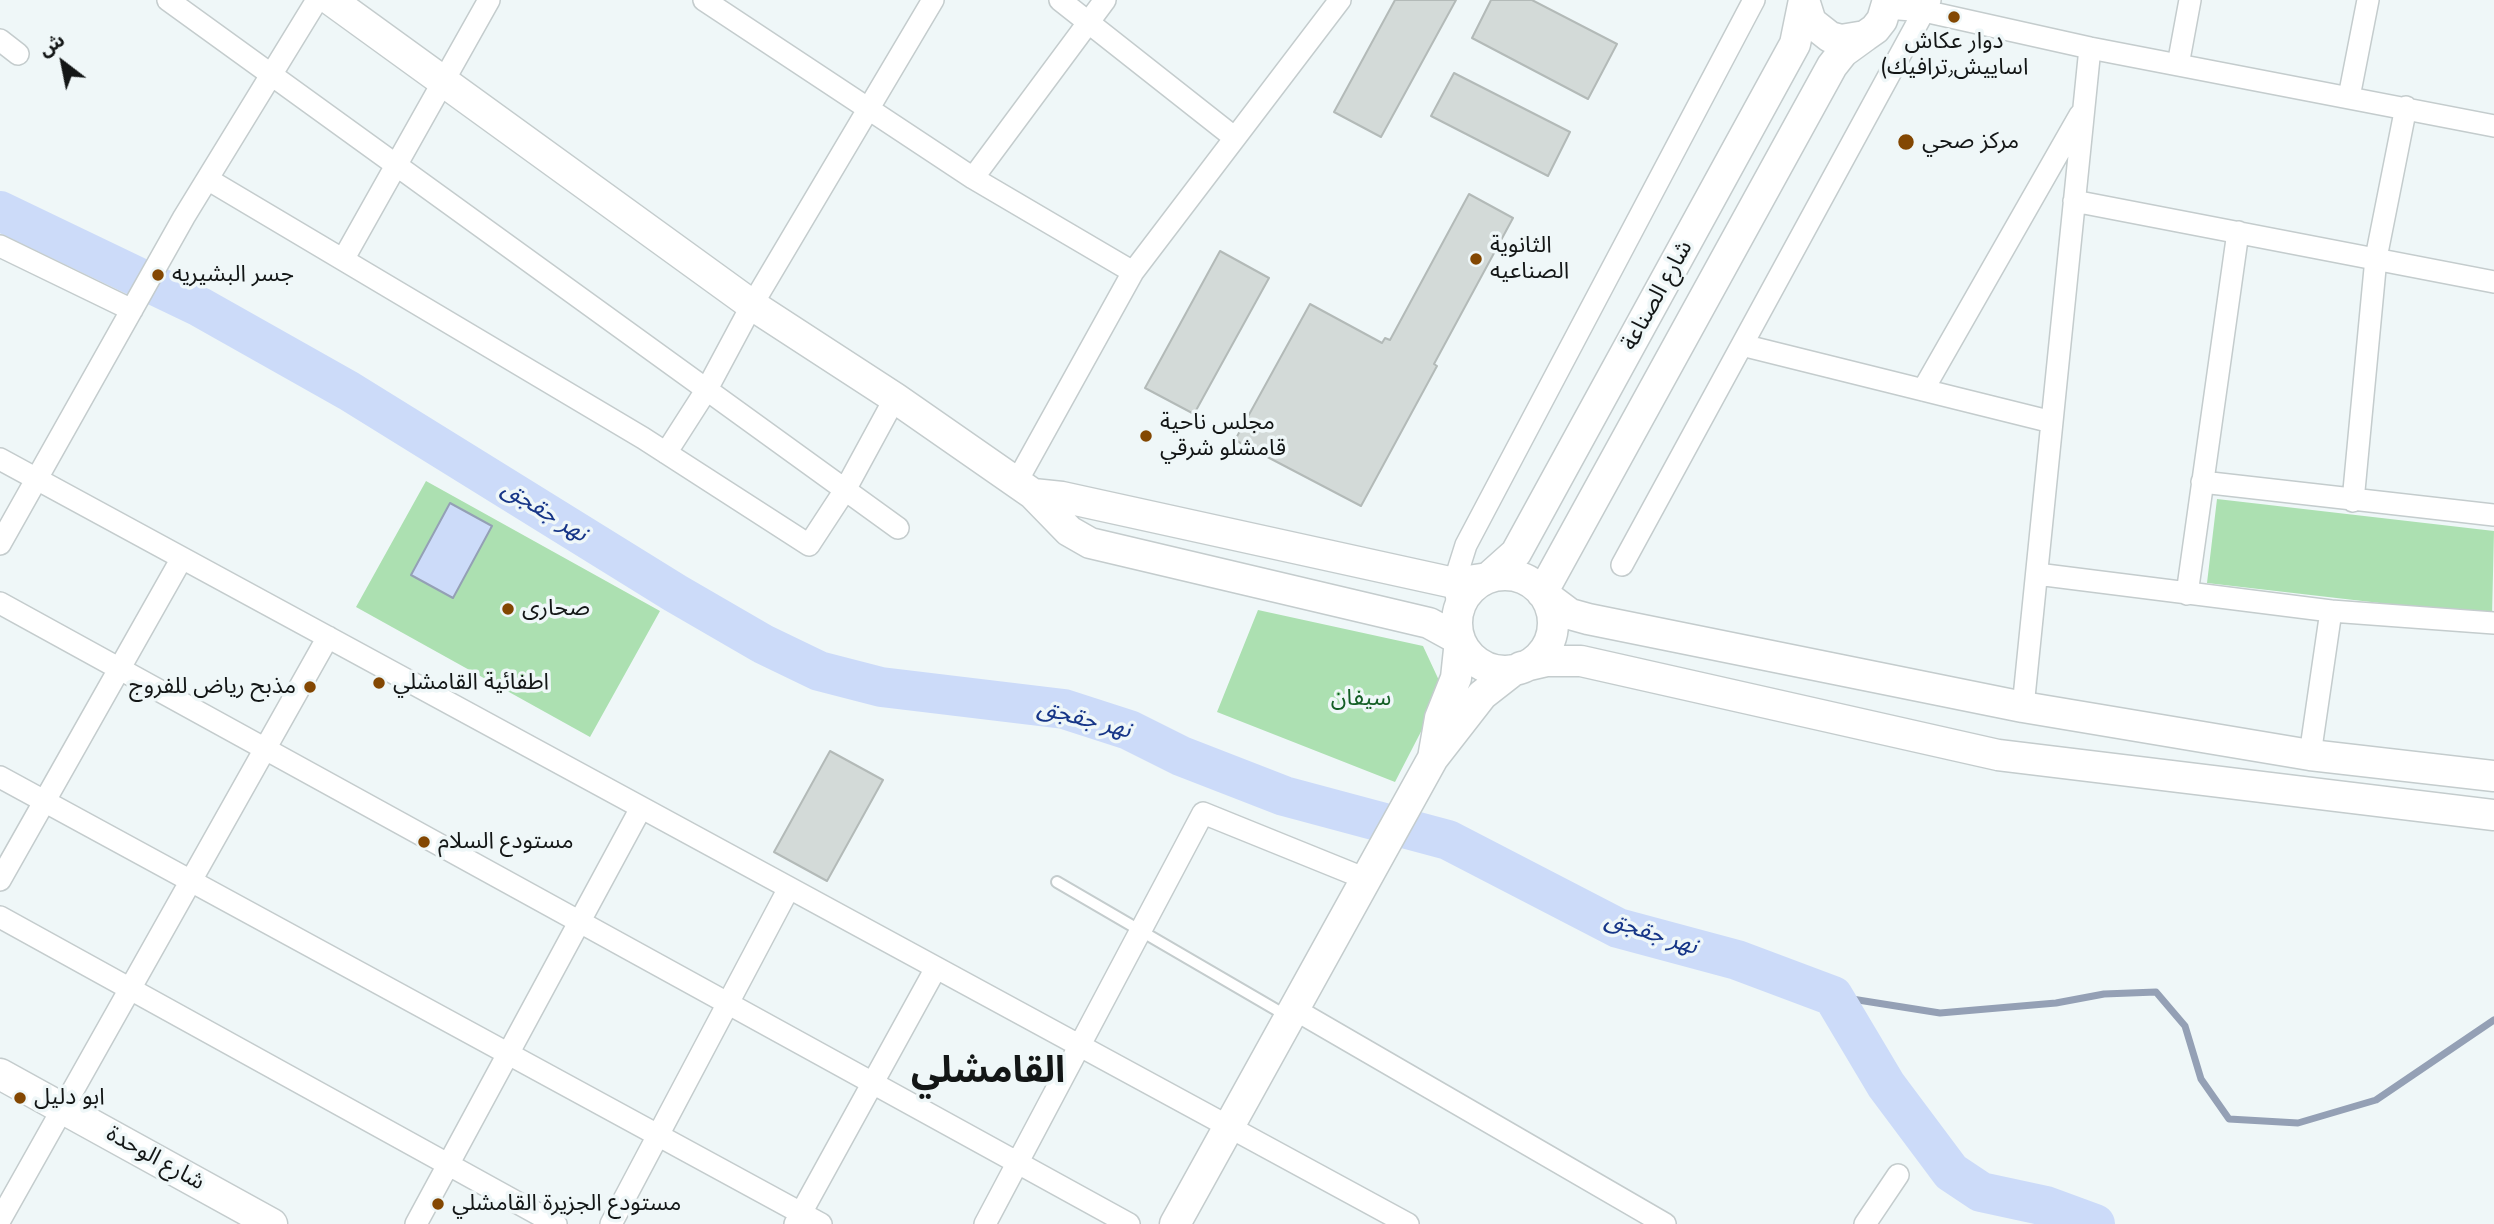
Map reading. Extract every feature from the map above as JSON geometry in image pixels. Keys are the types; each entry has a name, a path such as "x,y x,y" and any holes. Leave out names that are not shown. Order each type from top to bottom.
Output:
{"street":[{"path":"168,0 271,76 397,163 898,528"},
{"path":"0,544 184,217 317,0"},
{"path":"331,0 752,305 895,398 1025,489 1069,531 1090,543 1429,623 1460,640"},
{"path":"344,258 489,0"},
{"path":"666,453 707,389 752,305 933,0"},
{"path":"1059,0 1236,138"},
{"path":"973,178 1105,0"},
{"path":"1025,489 1133,272 1340,0"},
{"path":"1754,0 1466,545 1456,596 1457,625 1460,640 1467,653 1485,666 1518,669 1547,661 1581,661 1998,755 2494,815"},
{"path":"1804,0 1811,22 1830,37 1841,40 1864,36"},
{"name":"شارع الصناعة","path":"1488,578 1516,553 1789,56 1800,27 1804,0"},
{"path":"2178,65 2190,0"},
{"path":"2348,97 2368,0"},
{"path":"708,1 868,111 973,178 1133,272"},
{"path":"1542,593 1832,66 1843,52 1875,29 1887,4 1927,5 2090,48 2494,126"},
{"path":"1622,565 1927,5"},
{"path":"0,40 18,54"},
{"path":"2023,707 2090,48"},
{"path":"1923,390 2084,107"},
{"path":"2353,501 2376,258 2406,107"},
{"path":"209,180 344,258 397,294 666,453 809,545 845,490 895,398"},
{"path":"2074,201 2494,282"},
{"path":"2187,594 2238,232"},
{"path":"0,246 132,310"},
{"path":"1742,345 2052,422"},
{"path":"0,459 1228,1127 1373,1216 1408,1224"},
{"path":"2202,482 2494,515"},
{"path":"1025,489 1456,596 1488,578 1503,575 1518,577 1570,614 1588,619 2023,707 2310,755 2494,776"},
{"path":"0,880 182,558"},
{"path":"2037,574 2331,611 2494,623"},
{"path":"1175,1224 1433,758 1482,695 1540,655 1551,635 1552,613 1542,593"},
{"path":"0,603 1129,1224"},
{"path":"2310,755 2331,611"},
{"path":"0,1220 268,750 328,637"},
{"path":"1433,758 1440,718 1456,678 1460,640"},
{"path":"0,777 658,1135 798,1219 821,1224"},
{"path":"416,1224 641,808"},
{"path":"985,1224 1203,813 1370,872"},
{"path":"611,1224 789,888"},
{"path":"0,917 556,1224"},
{"path":"798,1219 936,968"},
{"path":"1292,1013 1665,1224"},
{"name":"شارع الوحدة","path":"0,1074 59,1117 233,1224"},
{"name":"شارع الوحدة","path":"0,1096 59,1117 272,1224"},
{"path":"1865,1224 1898,1175"}],"lane":[{"path":"1057,882 1292,1013"}],"green space":[{"name":"صحارى","path":"426,481 660,611 590,737 356,607"},
{"path":"2217,499 2494,531 2492,616 2207,583"},
{"name":"سيفان","path":"1258,610 1423,646 1443,689 1395,782 1217,712"}],"water":[{"path":"450,503 492,526 453,598 411,575"}],"building":[{"path":"1395,0 1456,0 1381,137 1334,112"},
{"path":"1491,0 1532,0 1617,44 1588,99 1472,38"},
{"path":"1454,73 1570,132 1548,176 1431,116"},
{"path":"1469,194 1513,218 1361,506 1235,440 1310,304 1382,343 1385,338 1390,340"},
{"path":"1220,251 1269,278 1194,414 1145,388"},
{"path":"830,751 883,780 827,881 774,852"}],"waterway":[{"name":"نهر جقجق","path":"0,211 200,307 349,391 675,593 763,644 819,671 881,687 1064,709 1129,730 1181,756 1284,796 1448,840 1618,928 1737,960 1833,996 1886,1085 1951,1172 1981,1192 2046,1206 2095,1224"},
{"path":"1833,996 1940,1013 2056,1003 2104,994 2156,992 2185,1026 2201,1079 2229,1119 2298,1123 2376,1100 2494,1020"}],"place":[{"name":"دوار عكاش (اساييش٫ترافيك","path":"1954,17"},
{"name":"مركز صحي","path":"1906,142"},
{"name":"الثانوية الصناعيه","path":"1476,259"},
{"name":"جسر البشيريه","path":"158,275"},
{"name":"مجلس ناحية قامشلو شرقي","path":"1146,436"},
{"name":"صحارى","path":"508,609"},
{"name":"اطفائية القامشلي","path":"379,683"},
{"name":"مذبح رياض للفروج","path":"310,687"},
{"name":"مستودع السلام","path":"424,842"},
{"name":"ابو دليل","path":"20,1098"},
{"name":"مستودع الجزيرة القامشلي","path":"438,1204"}],"district":[{"name":"القامشلي","path":"988,1073"}]}
